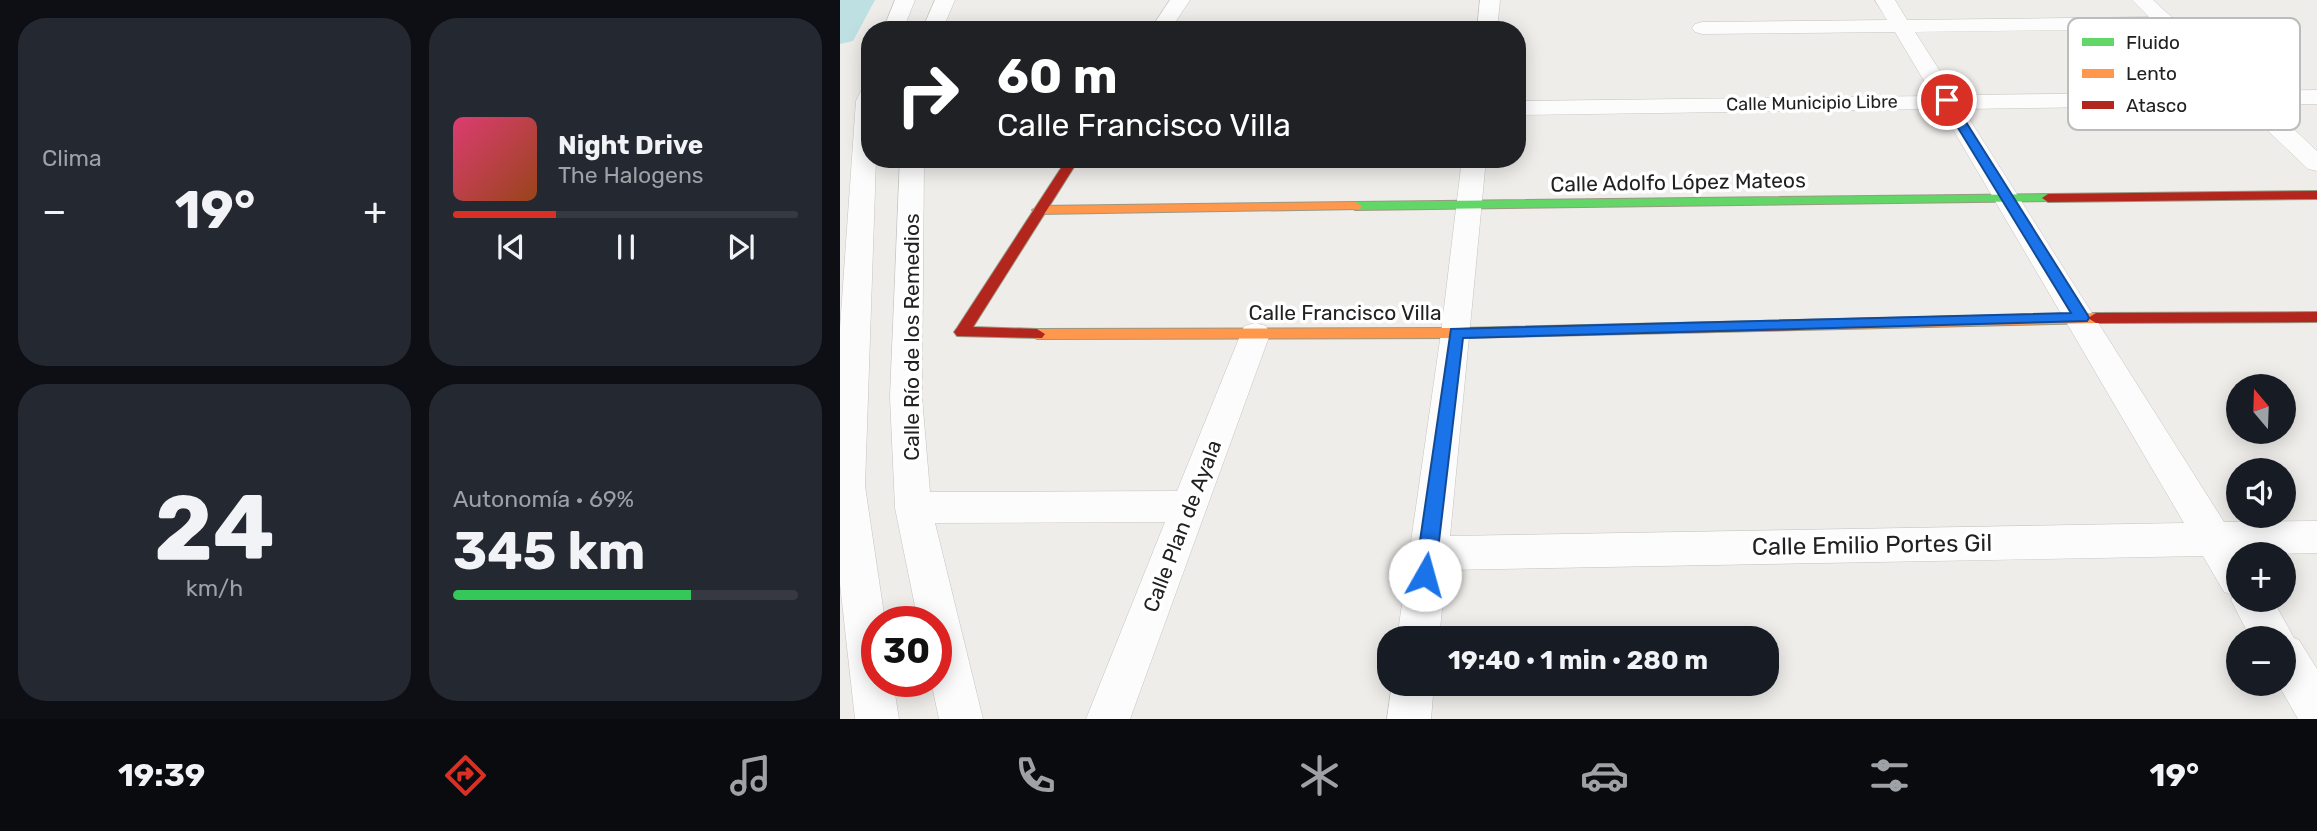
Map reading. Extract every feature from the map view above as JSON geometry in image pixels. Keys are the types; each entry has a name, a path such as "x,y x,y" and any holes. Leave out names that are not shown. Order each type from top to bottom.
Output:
{"street":[{"path":"897,21 905,0"},
{"path":"936,21 945,0"},
{"path":"1166,21 1180,0"},
{"path":"1489,21 1490,0"},
{"path":"1885,0 2226,559"},
{"path":"2141,0 2161,18"},
{"path":"1702,28 2068,24"},
{"name":"Calle Municipio Libre","path":"1526,108 2068,99"},
{"path":"2281,130 2317,164"},
{"path":"864,168 847,486 877,719"},
{"name":"Calle Río de los Remedios","path":"912,168 906,397 913,508 961,719"},
{"path":"1039,210 1067,168"},
{"path":"1419,626 1456,333 1473,168"},
{"name":"Calle Adolfo López Mateos","path":"1039,210 2317,195"},
{"name":"Calle Francisco Villa","path":"1039,210 962,332 1456,333 2081,318 2317,317"},
{"name":"Calle Plan de Ayala","path":"1108,719 1255,334"},
{"path":"913,508 1190,506"},
{"name":"Calle Emilio Portes Gil","path":"1427,554 2317,537"},
{"path":"2296,674 2317,709"},
{"path":"1409,719 1412,696"}],"waterway":[{"path":"840,33 857,0"}],"traffic: fast":[{"path":"1355,206 2048,198"}],"traffic: slow":[{"path":"1039,210 1355,206"},
{"path":"1799,325 2096,318"},
{"path":"1037,334 1460,333"}],"traffic: jam":[{"path":"1037,334 962,332 1067,168"},
{"path":"2048,198 2317,195"},
{"path":"2096,318 2317,317"},
{"path":"1460,333 1799,325"}],"route":[{"path":"1425,575 1456,333 2081,318 1947,100"}]}
